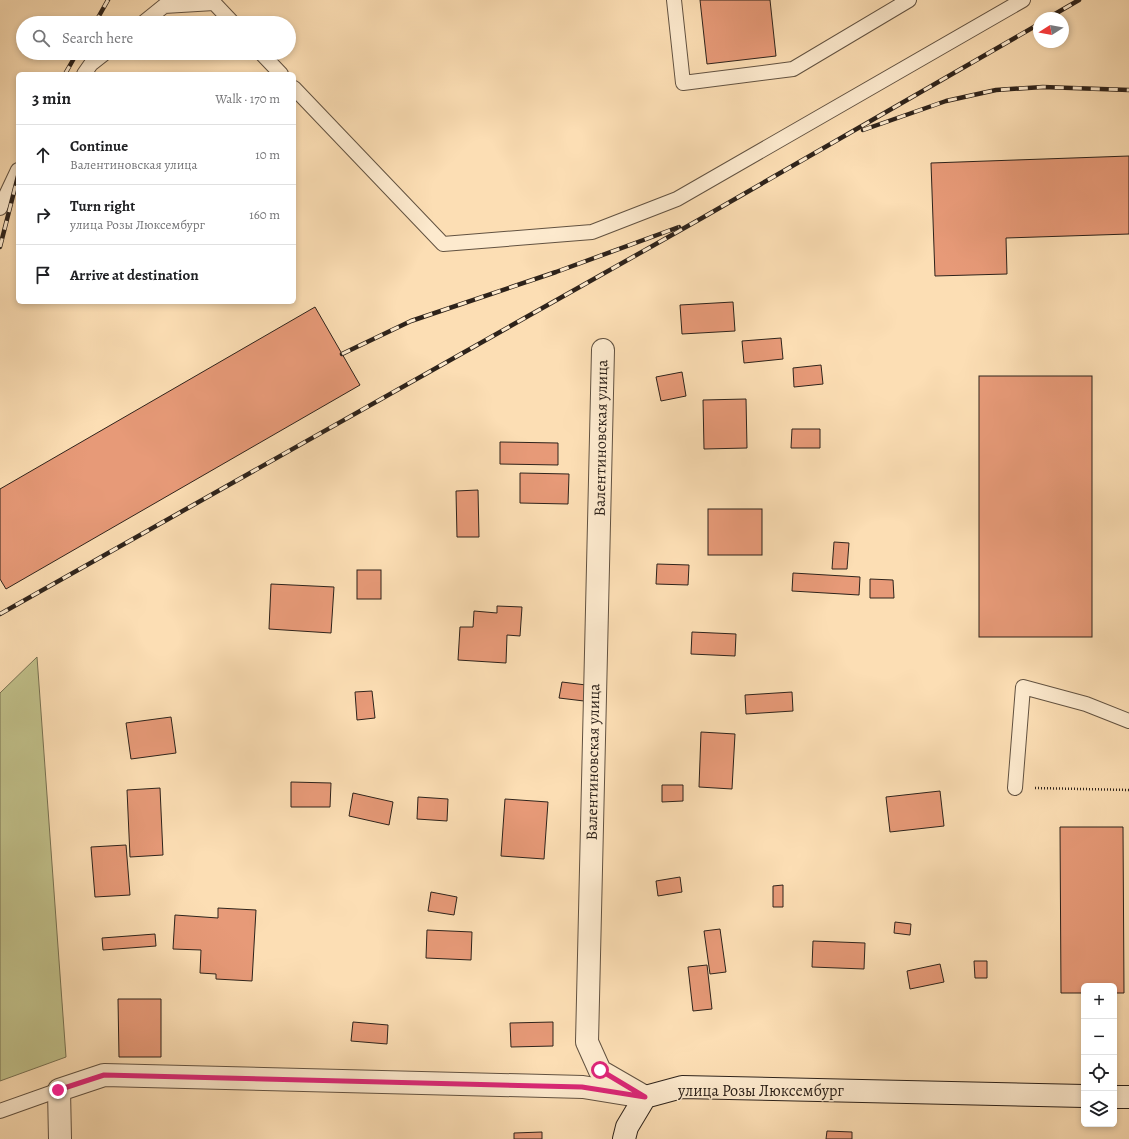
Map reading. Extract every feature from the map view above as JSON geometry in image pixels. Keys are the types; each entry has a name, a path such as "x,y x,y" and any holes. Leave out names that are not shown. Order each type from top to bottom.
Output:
{"street":[{"name":"Валентиновская улица","path":"603,350 587,1042 600,1070 645,1097"},
{"name":"улица Розы Люксембург","path":"58,1090 104,1075 582,1087 645,1097 682,1087 1081,1096"},
{"path":"58,1090 60,1139"},
{"path":"624,1139 627,1128 645,1097"},
{"path":"1117,1097 1129,1097"}],"lane":[{"path":"674,0 683,83 793,69 909,0"},
{"path":"296,90 443,244 592,232 677,199 1023,0"},
{"path":"152,16 164,6 214,3 226,16"},
{"path":"85,72 96,60"},
{"path":"268,60 279,72"},
{"path":"0,208 16,174"},
{"path":"1015,788 1023,687 1086,704 1129,721"},
{"path":"0,1111 58,1090"}],"path":[{"path":"1015,788 1129,790"}],"green space":[{"path":"37,657 66,1057 0,1081 0,693"}],"building":[{"path":"700,0 770,0 776,56 707,64"},
{"path":"1129,156 1129,234 1006,238 1007,274 935,276 931,163"},
{"path":"733,302 735,331 682,334 680,305"},
{"path":"315,307 360,385 6,589 0,579 0,489"},
{"path":"781,338 783,359 744,363 742,341"},
{"path":"821,365 823,384 794,387 793,368"},
{"path":"682,372 686,396 661,401 656,377"},
{"path":"979,376 1092,376 1092,637 979,637"},
{"path":"746,399 747,448 704,449 703,400"},
{"path":"792,429 820,429 820,448 791,448"},
{"path":"500,442 558,443 558,465 500,464"},
{"path":"520,473 569,474 568,504 520,503"},
{"path":"478,490 479,537 457,537 456,491"},
{"path":"708,509 762,509 762,555 708,555"},
{"path":"834,542 849,543 847,569 832,569"},
{"path":"657,564 689,565 688,585 656,584"},
{"path":"357,570 381,570 381,599 357,599"},
{"path":"793,573 860,577 859,595 792,591"},
{"path":"870,579 893,580 894,598 870,598"},
{"path":"271,584 334,587 331,633 269,629"},
{"path":"497,606 522,607 520,636 507,635 506,663 458,660 460,627 473,627 474,611 497,613"},
{"path":"692,632 736,634 735,656 691,654"},
{"path":"562,682 586,685 584,701 559,698"},
{"path":"372,691 375,718 357,720 355,692"},
{"path":"792,692 793,711 746,714 745,695"},
{"path":"171,717 176,753 131,759 126,723"},
{"path":"701,732 735,734 732,789 699,787"},
{"path":"291,782 331,783 330,807 291,807"},
{"path":"662,785 683,785 683,801 662,802"},
{"path":"160,788 163,855 130,857 127,790"},
{"path":"940,791 944,826 890,832 886,797"},
{"path":"353,793 393,802 389,825 349,816"},
{"path":"418,797 448,799 447,821 417,819"},
{"path":"505,799 548,802 544,859 501,856"},
{"path":"1060,827 1123,827 1124,993 1117,993 1117,983 1081,983 1081,993 1061,993"},
{"path":"126,845 130,895 95,897 91,847"},
{"path":"680,877 682,892 658,896 656,881"},
{"path":"783,885 783,907 773,907 773,886"},
{"path":"431,892 457,897 454,915 428,911"},
{"path":"218,908 256,910 252,981 216,979 216,974 200,973 201,950 173,949 175,915 218,918"},
{"path":"895,922 911,924 910,935 894,933"},
{"path":"720,929 726,972 710,974 704,931"},
{"path":"427,930 472,932 471,960 426,958"},
{"path":"155,934 156,946 103,950 102,938"},
{"path":"813,941 865,943 864,969 812,967"},
{"path":"974,961 987,961 987,978 975,978"},
{"path":"940,964 944,982 910,989 907,971"},
{"path":"707,965 712,1009 693,1011 688,967"},
{"path":"118,999 161,999 161,1057 119,1057"},
{"path":"353,1022 388,1025 387,1044 351,1041"},
{"path":"553,1022 553,1046 511,1047 510,1023"},
{"path":"827,1131 852,1132 852,1139 826,1139"},
{"path":"542,1132 542,1139 514,1139 514,1133"}],"railway":[{"path":"99,16 108,0"},
{"path":"1058,12 1079,0"},
{"path":"0,614 702,218 1033,27"},
{"path":"66,72 73,60"},
{"path":"863,130 946,101 996,90 1043,87 1129,90"},
{"path":"0,247 16,184"},
{"path":"342,354 411,321 556,272 679,227"}],"route":[{"path":"58,1090 104,1075 582,1087 645,1097 600,1070"}]}
